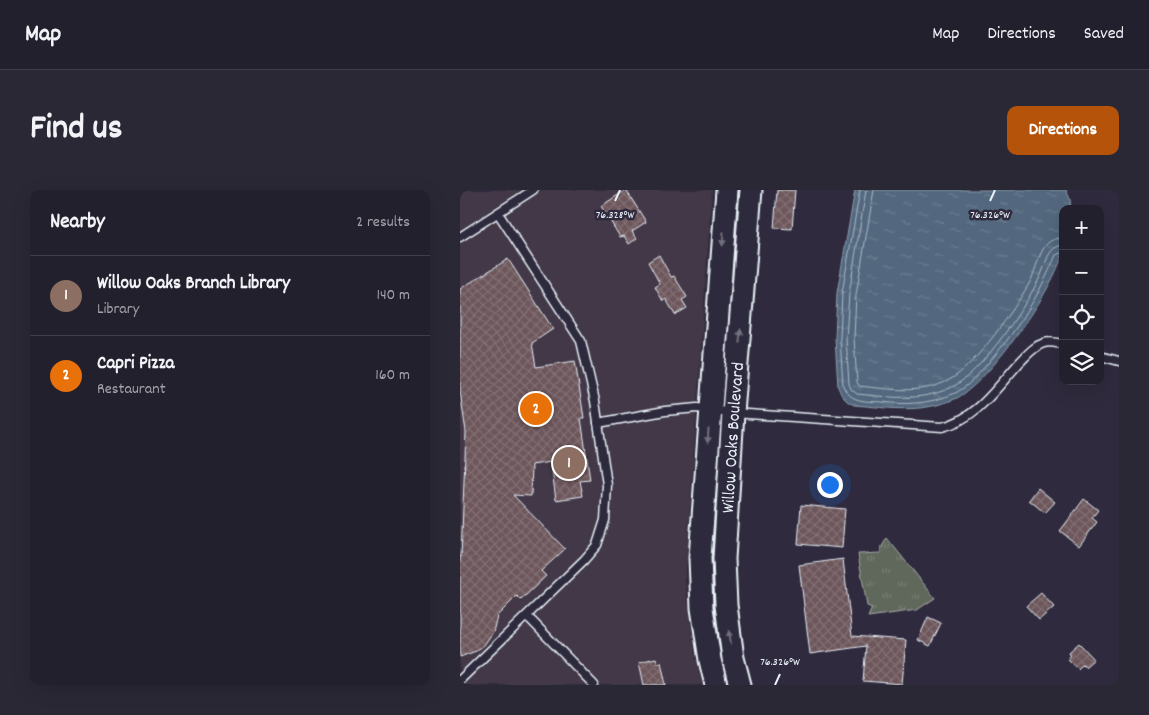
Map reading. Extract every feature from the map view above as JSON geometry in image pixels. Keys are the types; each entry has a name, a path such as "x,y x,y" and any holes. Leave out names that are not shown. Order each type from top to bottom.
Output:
{"street":[{"name":"Willow Oaks Boulevard","path":"716,685 702,608 700,558 727,190"},
{"name":"Willow Oaks Boulevard","path":"740,685 733,658 726,605 724,559 733,413 751,190"}],"lane":[{"path":"460,237 533,190"},
{"path":"460,680 584,560 596,545 605,520 607,484 595,401 582,341 498,213"},
{"path":"598,423 664,411 697,408 733,413 934,428 951,426 979,408 1018,364 1037,346 1044,343 1059,343"},
{"path":"1104,357 1119,361"},
{"path":"527,616 594,685"}],"shaded area":[{"path":"460,190 712,190 685,580 695,654 702,685 460,685"}],"green space":[{"path":"887,538 935,598 917,610 868,617 872,608 867,606 858,554 881,553 881,548"}],"water":[{"path":"855,190 1066,190 1070,199 1071,205 1059,205 1058,267 1035,310 985,375 969,390 955,399 929,407 905,409 854,405 847,401 842,396 838,387 835,338 837,293"}],"building":[{"path":"626,190 646,222 632,231 637,238 629,244 624,236 620,237 601,206"},
{"path":"777,190 795,190 792,229 774,228"},
{"path":"659,255 671,277 674,276 687,297 682,300 687,308 675,315 666,299 663,301 655,287 660,284 648,262"},
{"path":"508,259 553,329 532,343 536,367 575,361 584,418 581,418 590,480 580,481 583,496 556,500 551,462 532,465 531,496 513,495 565,549 541,571 546,576 521,600 517,596 497,616 493,632 484,645 476,651 460,657 460,556 466,432 460,391 460,289"},
{"path":"1038,488 1055,502 1045,513 1029,500"},
{"path":"1084,499 1098,510 1092,518 1097,522 1079,546 1060,531"},
{"path":"801,505 845,509 842,548 798,544"},
{"path":"843,559 852,636 906,640 902,684 863,681 866,646 810,654 799,565"},
{"path":"1041,593 1054,607 1039,620 1026,606"},
{"path":"928,617 941,623 930,646 918,640"},
{"path":"1079,643 1094,659 1085,667 1083,664 1078,669 1068,659 1071,655 1069,652"},
{"path":"656,658 658,663 661,662 666,685 644,685 639,662"}],"place":[{"name":"Capri Pizza","path":"536,409"},
{"name":"Willow Oaks Branch Library","path":"569,463"}]}
